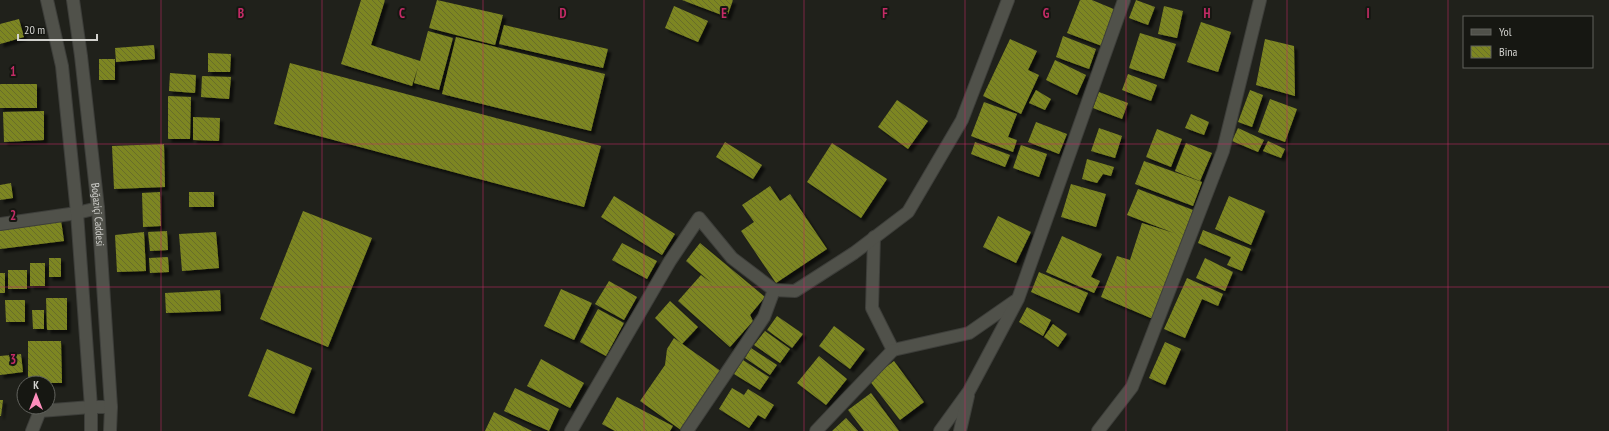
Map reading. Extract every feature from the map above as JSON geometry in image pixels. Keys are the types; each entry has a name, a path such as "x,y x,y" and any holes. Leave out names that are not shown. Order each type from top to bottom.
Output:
{"street":[{"path":"47,0 62,66 77,213 91,407 91,431"},
{"name":"Boğaziçi Caddesi","path":"73,0 81,56 98,208 111,407 110,431"},
{"path":"571,431 670,261 699,218 732,258 774,290 795,291 854,253 908,212 962,120 1008,0"},
{"path":"940,431 969,391 1018,299 1124,0"},
{"path":"1098,431 1132,387 1223,151 1260,0"},
{"path":"0,224 77,213 98,208"},
{"path":"874,237 872,308 893,350"},
{"path":"687,431 764,317 774,290"},
{"path":"816,431 893,350 969,333 1018,299"},
{"path":"960,431 969,391"},
{"path":"32,431 40,411 111,407"}],"building":[{"path":"361,0 385,0 371,45 420,61 428,31 453,38 439,90 414,83 418,67 412,86 341,64"},
{"path":"437,0 503,15 495,45 429,28"},
{"path":"682,0 733,0 727,17"},
{"path":"1080,0 1092,0 1116,10 1102,46 1067,33"},
{"path":"1136,0 1155,7 1148,25 1129,18"},
{"path":"674,6 708,21 698,42 665,28"},
{"path":"1164,6 1183,11 1177,38 1158,34"},
{"path":"19,19 24,37 0,44 0,24"},
{"path":"1201,22 1231,32 1218,72 1187,62"},
{"path":"504,25 608,49 603,68 499,44"},
{"path":"1140,33 1176,44 1164,79 1129,68"},
{"path":"1063,36 1096,49 1089,69 1056,57"},
{"path":"456,37 605,74 591,131 442,94"},
{"path":"1010,39 1037,51 1028,70 1039,75 1021,114 983,96"},
{"path":"1265,39 1294,46 1295,96 1256,85"},
{"path":"154,45 155,59 116,62 115,48"},
{"path":"208,53 231,54 230,72 208,72"},
{"path":"99,59 115,59 115,80 99,80"},
{"path":"1055,60 1086,75 1077,95 1046,80"},
{"path":"290,63 601,146 584,207 274,124"},
{"path":"170,73 196,75 195,93 169,91"},
{"path":"1128,74 1157,85 1151,101 1122,90"},
{"path":"202,76 231,77 229,99 201,97"},
{"path":"0,84 37,84 37,108 0,108"},
{"path":"1036,90 1051,99 1045,110 1029,103"},
{"path":"1250,90 1263,95 1252,127 1238,122"},
{"path":"1099,92 1128,103 1122,119 1093,108"},
{"path":"168,96 191,97 190,139 168,139"},
{"path":"1270,99 1297,109 1285,142 1258,132"},
{"path":"897,100 928,121 908,149 878,127"},
{"path":"984,102 1017,114 1008,137 1017,140 1013,152 971,136"},
{"path":"44,111 44,140 4,142 3,112"},
{"path":"1191,114 1209,122 1204,135 1185,128"},
{"path":"193,117 220,118 219,141 193,140"},
{"path":"1036,122 1067,134 1059,154 1028,142"},
{"path":"1099,128 1122,136 1115,158 1091,151"},
{"path":"1238,128 1264,140 1258,152 1232,141"},
{"path":"1157,129 1182,139 1171,167 1146,157"},
{"path":"1268,141 1285,149 1281,158 1263,151"},
{"path":"725,142 762,165 753,179 716,157"},
{"path":"975,142 1010,155 1005,167 971,154"},
{"path":"832,143 887,179 861,218 807,182"},
{"path":"1186,143 1212,153 1200,181 1175,171"},
{"path":"164,144 165,187 114,189 112,146"},
{"path":"1021,145 1047,154 1039,177 1013,168"},
{"path":"1087,159 1114,167 1111,176 1103,174 1097,183 1082,179"},
{"path":"1144,161 1202,182 1193,206 1135,184"},
{"path":"11,183 13,198 0,200 0,185"},
{"path":"1071,184 1106,194 1096,227 1061,217"},
{"path":"770,186 780,201 790,194 827,249 776,283 741,231 754,222 742,205"},
{"path":"1138,189 1193,210 1153,319 1101,297 1117,256 1130,260 1142,223 1174,233 1127,215"},
{"path":"160,192 161,226 143,227 142,193"},
{"path":"189,192 214,192 214,207 189,207"},
{"path":"614,196 675,234 662,255 601,217"},
{"path":"1229,196 1265,211 1251,245 1215,229"},
{"path":"303,211 372,238 328,347 260,319"},
{"path":"998,216 1031,232 1016,263 983,247"},
{"path":"61,220 64,241 0,249 0,229"},
{"path":"1203,230 1251,249 1242,271 1227,265 1231,257 1198,243"},
{"path":"167,231 168,250 150,251 148,232"},
{"path":"144,232 146,271 117,272 115,235"},
{"path":"216,232 219,268 182,271 179,234"},
{"path":"1062,236 1102,254 1091,277 1100,281 1094,293 1046,272"},
{"path":"622,243 657,261 647,279 612,260"},
{"path":"700,243 765,297 750,315 753,321 730,347 678,301 701,275 713,284 686,261"},
{"path":"168,257 169,272 150,273 149,258"},
{"path":"49,258 61,258 61,277 49,277"},
{"path":"1205,258 1233,272 1225,291 1196,278"},
{"path":"30,263 45,263 45,286 30,286"},
{"path":"8,270 27,270 27,289 8,289"},
{"path":"1039,272 1088,293 1079,313 1031,292"},
{"path":"0,273 5,273 5,293 0,293"},
{"path":"1187,278 1223,294 1218,306 1202,299 1185,338 1164,329"},
{"path":"609,281 637,297 624,320 595,304"},
{"path":"561,289 592,303 574,340 544,326"},
{"path":"220,290 221,311 166,313 165,293"},
{"path":"46,298 67,298 67,330 47,330"},
{"path":"5,300 25,300 25,322 6,322"},
{"path":"670,301 698,327 682,344 655,318"},
{"path":"1027,307 1051,320 1043,336 1019,322"},
{"path":"598,309 624,323 606,356 580,342"},
{"path":"32,310 44,310 44,329 33,329"},
{"path":"777,316 803,334 792,348 767,330"},
{"path":"1053,324 1067,334 1058,347 1044,337"},
{"path":"834,326 865,349 850,369 819,346"},
{"path":"765,331 790,349 780,363 754,345"},
{"path":"674,338 722,372 681,430 640,401 665,365 667,349"},
{"path":"28,341 61,341 62,383 56,383 56,375 28,375"},
{"path":"1165,342 1181,349 1165,385 1149,378"},
{"path":"751,348 777,365 770,375 745,358"},
{"path":"267,349 312,368 294,414 248,396"},
{"path":"21,354 23,372 0,375 0,356"},
{"path":"819,356 847,379 826,405 797,383"},
{"path":"541,359 584,383 570,408 527,386"},
{"path":"743,360 769,377 760,390 734,374"},
{"path":"894,361 924,402 900,420 869,380"},
{"path":"515,388 559,409 549,431 504,411"},
{"path":"732,388 744,395 748,389 774,405 765,419 758,415 749,428 719,409"},
{"path":"871,393 899,431 864,431 848,410"},
{"path":"617,397 673,426 670,431 615,431 602,424"},
{"path":"0,400 3,400 1,416 0,416"},
{"path":"494,412 532,431 485,431"},
{"path":"846,418 858,431 832,431"}]}
